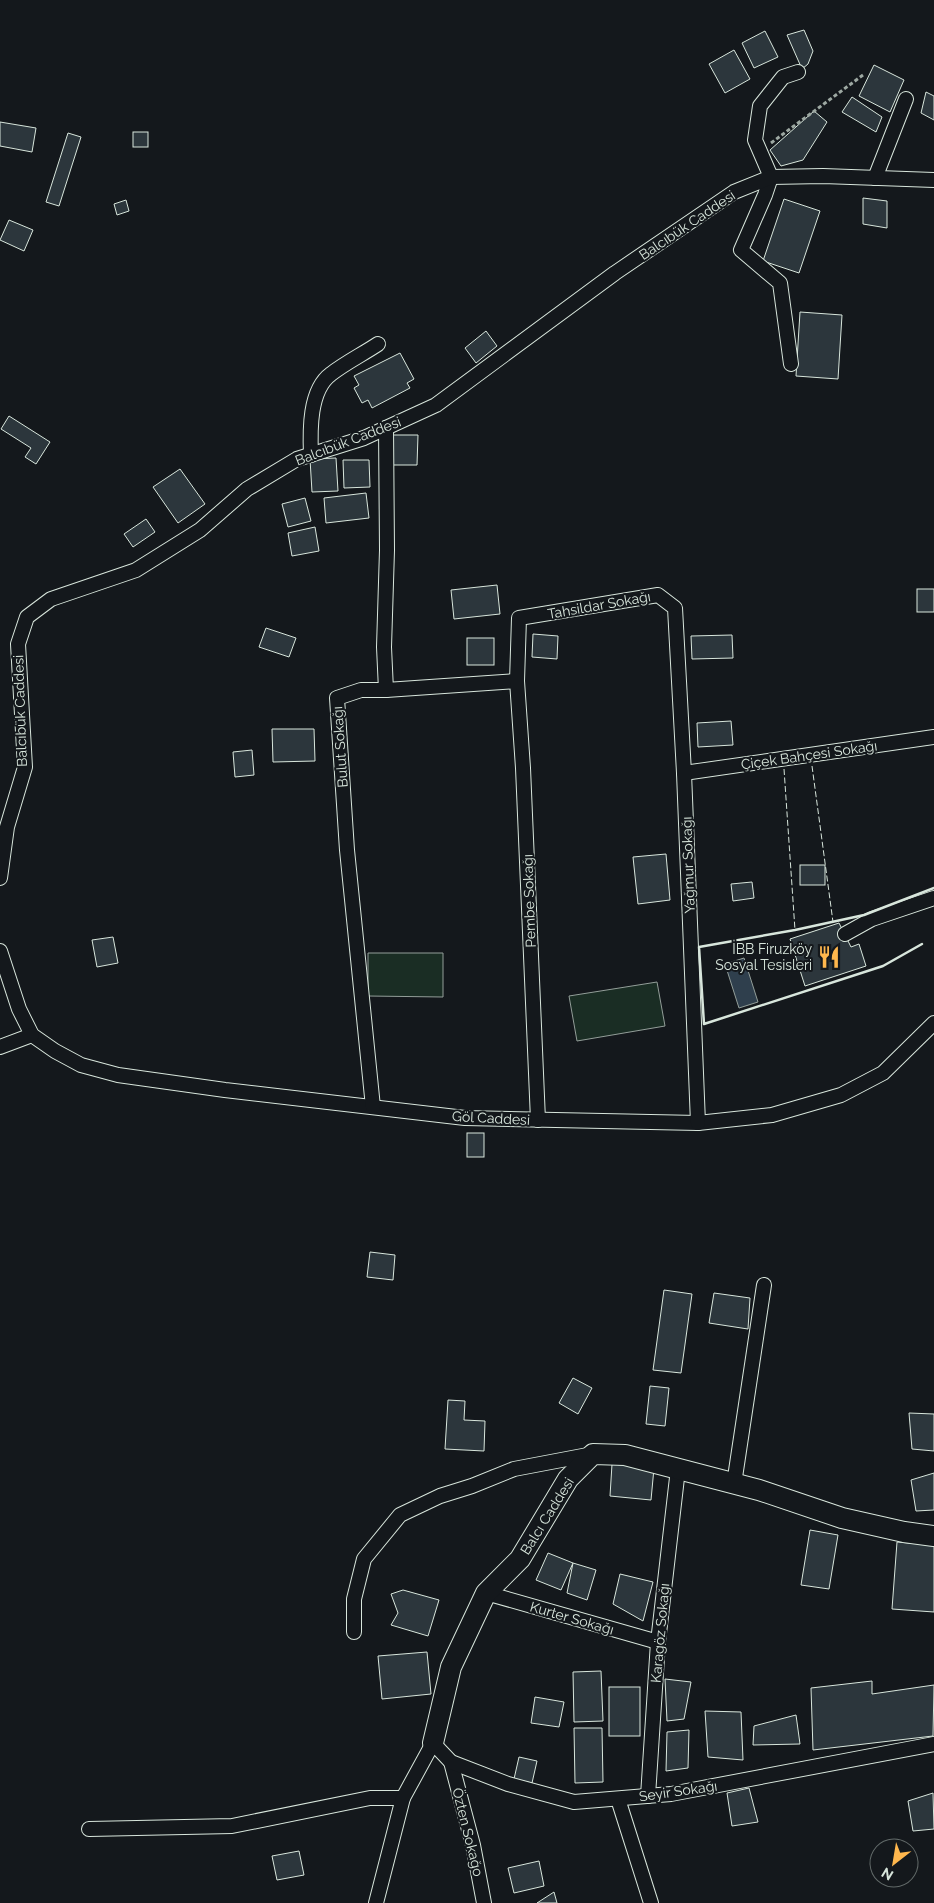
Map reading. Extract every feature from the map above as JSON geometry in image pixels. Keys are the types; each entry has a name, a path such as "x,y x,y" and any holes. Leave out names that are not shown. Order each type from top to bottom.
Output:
{"street":[{"path":"790,364 780,283 741,250 765,196 771,177 755,140 760,106 783,77 798,72"},
{"path":"875,178 906,99"},
{"name":"Balcıbük Caddesi","path":"0,878 7,827 25,767 18,644 27,617 52,599 136,570 200,530 247,489 297,459 364,438 436,405 615,273 734,192 771,177 934,180"},
{"path":"311,455 310,426 318,391 329,375 378,344"},
{"path":"386,428 387,550 384,647 386,690 518,681"},
{"name":"Tahsildar Sokağı","path":"519,618 658,595 675,608"},
{"name":"Yağmur Sokağı","path":"675,608 684,773 698,1123"},
{"name":"Pembe Sokağı","path":"519,618 518,681 538,1120"},
{"name":"Bulut Sokağı","path":"373,1107 347,850 336,698 361,690 386,690"},
{"name":"Çiçek Bahçesi Sokağı","path":"684,773 934,737"},
{"path":"845,934 872,920 934,898"},
{"path":"0,952 18,1009 32,1036 0,1047"},
{"name":"Göl Caddesi","path":"32,1036 81,1065 118,1075 465,1118 698,1123 772,1115 841,1095 883,1073 934,1023"},
{"path":"734,1484 764,1285"},
{"path":"354,1632 354,1599 364,1559 400,1515 440,1496 472,1486 514,1469 592,1454 625,1455 734,1484 842,1518 904,1532 934,1536"},
{"name":"Balcı Caddesi","path":"376,1903 403,1798 433,1743 451,1667 486,1594 520,1559 568,1479 592,1454"},
{"name":"Karagöz Sokağı","path":"648,1796 658,1642 678,1470"},
{"name":"Kurter Sokağı","path":"486,1594 658,1642"},
{"name":"Seyir Sokağı","path":"433,1743 451,1762 508,1784 574,1802 671,1794 934,1744"},
{"name":"Özten Sokağo","path":"451,1762 473,1845 484,1903"},
{"path":"89,1829 232,1826 370,1798 403,1798"},
{"path":"618,1799 651,1903"}],"path":[{"path":"760,151 864,75"}],"green space":[{"path":"368,953 443,953 443,997 368,996"},
{"path":"657,982 665,1026 577,1041 569,996"}],"water":[{"path":"744,958 758,1002 739,1008 725,964"}],"building":[{"path":"804,30 813,51 808,64 802,69 787,35"},
{"path":"765,31 778,57 754,68 742,43"},
{"path":"734,50 750,79 725,93 709,64"},
{"path":"874,65 904,80 890,112 859,96"},
{"path":"926,92 934,96 934,120 921,113"},
{"path":"852,97 882,117 876,132 842,112"},
{"path":"814,111 827,122 803,160 781,166 770,150"},
{"path":"0,122 36,128 32,152 0,146"},
{"path":"133,132 148,132 148,147 133,147"},
{"path":"68,133 81,137 59,206 46,202"},
{"path":"863,198 887,201 887,228 863,224"},
{"path":"784,199 820,211 799,273 763,261"},
{"path":"126,200 129,211 117,215 114,204"},
{"path":"9,220 33,230 24,251 0,240"},
{"path":"800,312 842,315 838,379 796,376"},
{"path":"486,331 497,346 476,363 465,348"},
{"path":"400,353 414,379 407,383 410,388 372,408 368,400 362,403 354,388 359,385 354,376"},
{"path":"9,416 50,442 36,464 25,457 31,448 1,429"},
{"path":"393,435 418,435 417,465 393,465"},
{"path":"336,458 338,491 312,492 310,459"},
{"path":"343,460 369,460 370,487 344,488"},
{"path":"180,469 205,504 178,523 153,487"},
{"path":"366,493 369,518 326,523 324,498"},
{"path":"305,498 311,521 288,527 282,504"},
{"path":"146,519 155,532 133,547 124,534"},
{"path":"315,527 319,551 292,556 288,533"},
{"path":"497,585 500,614 454,619 451,590"},
{"path":"917,589 934,589 934,612 917,612"},
{"path":"266,628 296,638 289,657 259,647"},
{"path":"533,634 558,636 557,659 532,657"},
{"path":"732,635 733,658 692,659 691,636"},
{"path":"467,638 494,638 494,665 467,665"},
{"path":"731,721 733,745 698,747 697,723"},
{"path":"272,729 314,729 315,761 273,762"},
{"path":"252,750 254,775 235,777 233,752"},
{"path":"666,854 670,900 638,904 633,857"},
{"path":"800,865 825,865 825,885 800,885"},
{"path":"752,882 754,898 733,901 731,884"},
{"name":"İBB Firuzköy Sosyal Tesisleri","path":"839,923 851,947 859,944 866,966 805,986 790,939"},
{"path":"113,937 118,963 97,967 92,940"},
{"path":"467,1133 484,1133 484,1157 467,1157"},
{"path":"370,1252 395,1255 393,1280 367,1277"},
{"path":"664,1290 692,1294 681,1373 653,1370"},
{"path":"714,1293 750,1298 748,1329 709,1323"},
{"path":"573,1378 592,1388 578,1414 559,1403"},
{"path":"650,1386 669,1388 665,1426 646,1424"},
{"path":"448,1400 465,1401 464,1420 485,1421 484,1451 445,1449"},
{"path":"909,1413 934,1414 934,1451 912,1449"},
{"path":"612,1464 654,1468 651,1500 610,1496"},
{"path":"934,1473 934,1510 916,1511 911,1480"},
{"path":"810,1530 838,1535 829,1589 801,1585"},
{"path":"897,1542 934,1545 934,1612 892,1609"},
{"path":"548,1553 573,1563 561,1590 536,1580"},
{"path":"573,1563 596,1570 587,1600 567,1593"},
{"path":"620,1574 653,1582 643,1621 613,1604"},
{"path":"403,1590 439,1600 428,1636 391,1625 398,1613 391,1594"},
{"path":"427,1652 431,1694 382,1699 378,1656"},
{"path":"601,1671 603,1721 574,1722 573,1672"},
{"path":"665,1679 691,1682 684,1719 667,1721"},
{"path":"872,1681 872,1694 934,1685 933,1736 813,1750 811,1688"},
{"path":"609,1687 640,1687 640,1736 609,1736"},
{"path":"535,1697 564,1702 559,1727 531,1723"},
{"path":"705,1711 741,1712 743,1760 708,1757"},
{"path":"796,1715 800,1744 753,1745 754,1726"},
{"path":"574,1728 602,1728 603,1782 575,1783"},
{"path":"689,1730 688,1768 666,1771 667,1732"},
{"path":"519,1757 537,1761 532,1783 514,1779"},
{"path":"749,1788 758,1822 732,1826 727,1793"},
{"path":"933,1793 934,1829 913,1831 908,1801"},
{"path":"299,1851 304,1875 277,1880 272,1856"},
{"path":"539,1861 544,1886 514,1893 508,1868"},
{"path":"554,1892 557,1903 537,1903"}],"fence":[{"path":"812,766 833,922"},
{"path":"784,769 795,930"}],"wall":[{"path":"922,944 883,966 704,1024 699,947 795,930 864,915 934,888"}],"place":[{"name":"İBB Firuzköy Sosyal Tesisleri","path":"829,957"}]}
